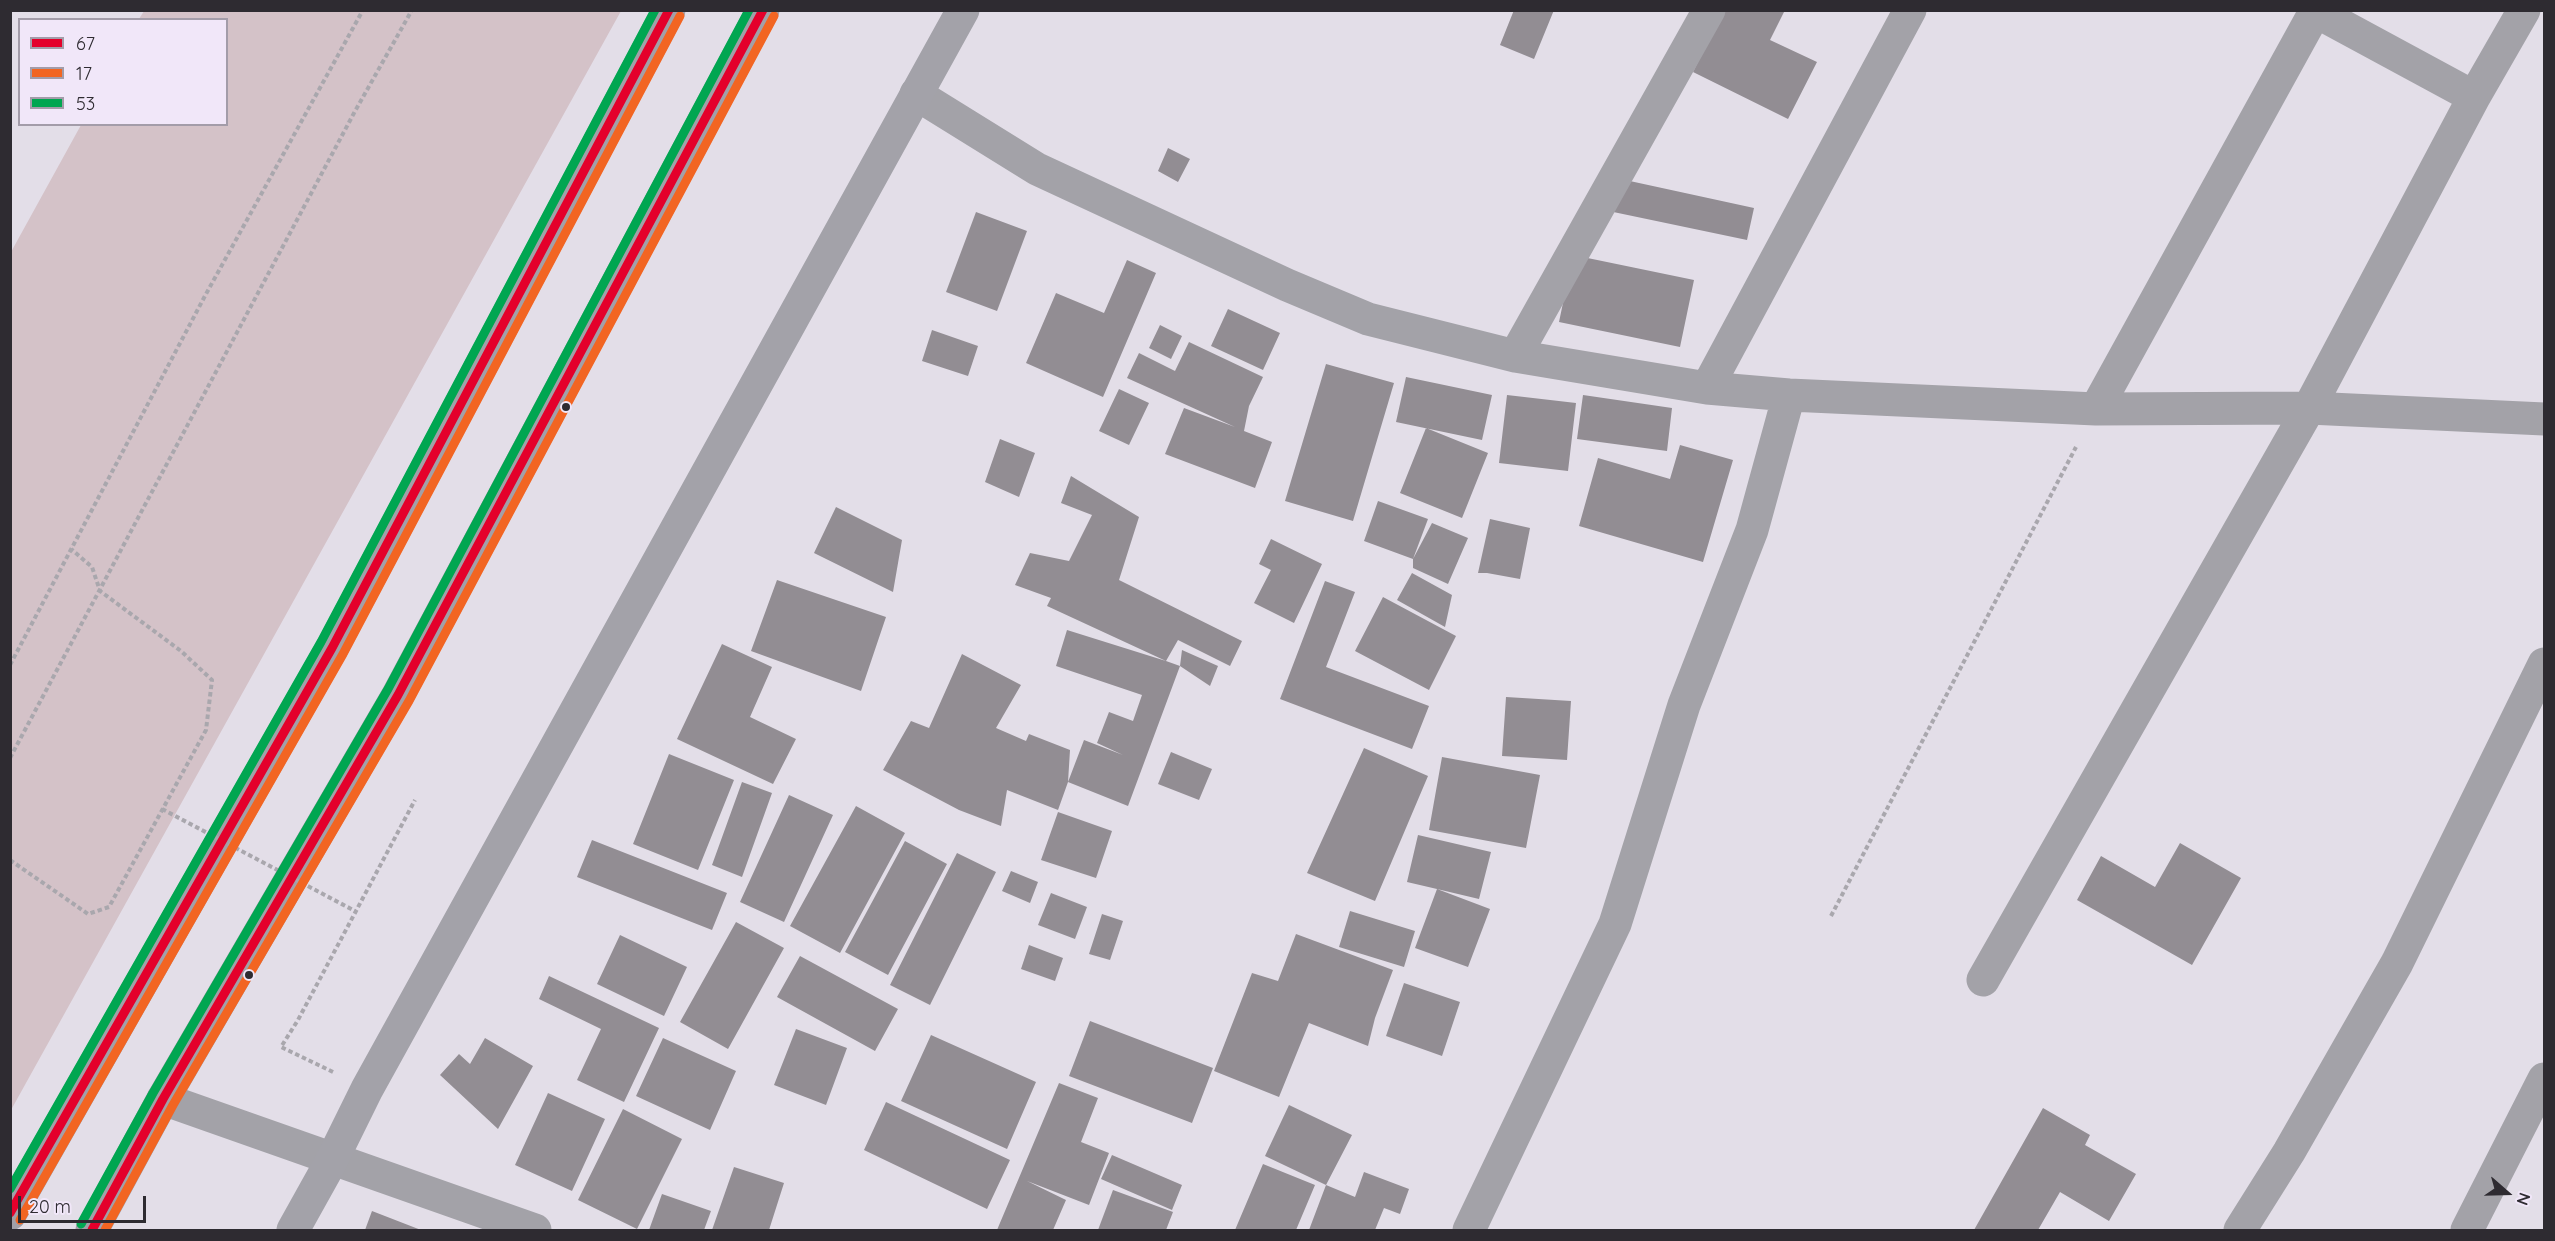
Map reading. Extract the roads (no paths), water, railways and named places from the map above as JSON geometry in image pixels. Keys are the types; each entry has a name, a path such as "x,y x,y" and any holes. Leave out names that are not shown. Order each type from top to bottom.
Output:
{"highway":[{"path":"10,1214 332,648 669,10"},
{"path":"92,1230 164,1099 398,694 763,10"}],"street":[{"path":"293,1230 333,1160 368,1089 963,10"},
{"path":"1515,356 1709,10"},
{"path":"1707,388 1911,10"},
{"path":"1983,980 2309,408 2474,97 2524,10"},
{"path":"2096,409 2315,11 2474,97"},
{"path":"916,94 1037,169 1287,285 1368,319 1515,356 1707,388 1789,395 2096,409 2309,408 2544,419"},
{"path":"1470,1230 1615,924 1684,705 1752,530 1789,395"},
{"path":"2240,1230 2289,1152 2397,963 2544,664"},
{"path":"2468,1230 2544,1079"},
{"path":"164,1099 535,1230"}]}
